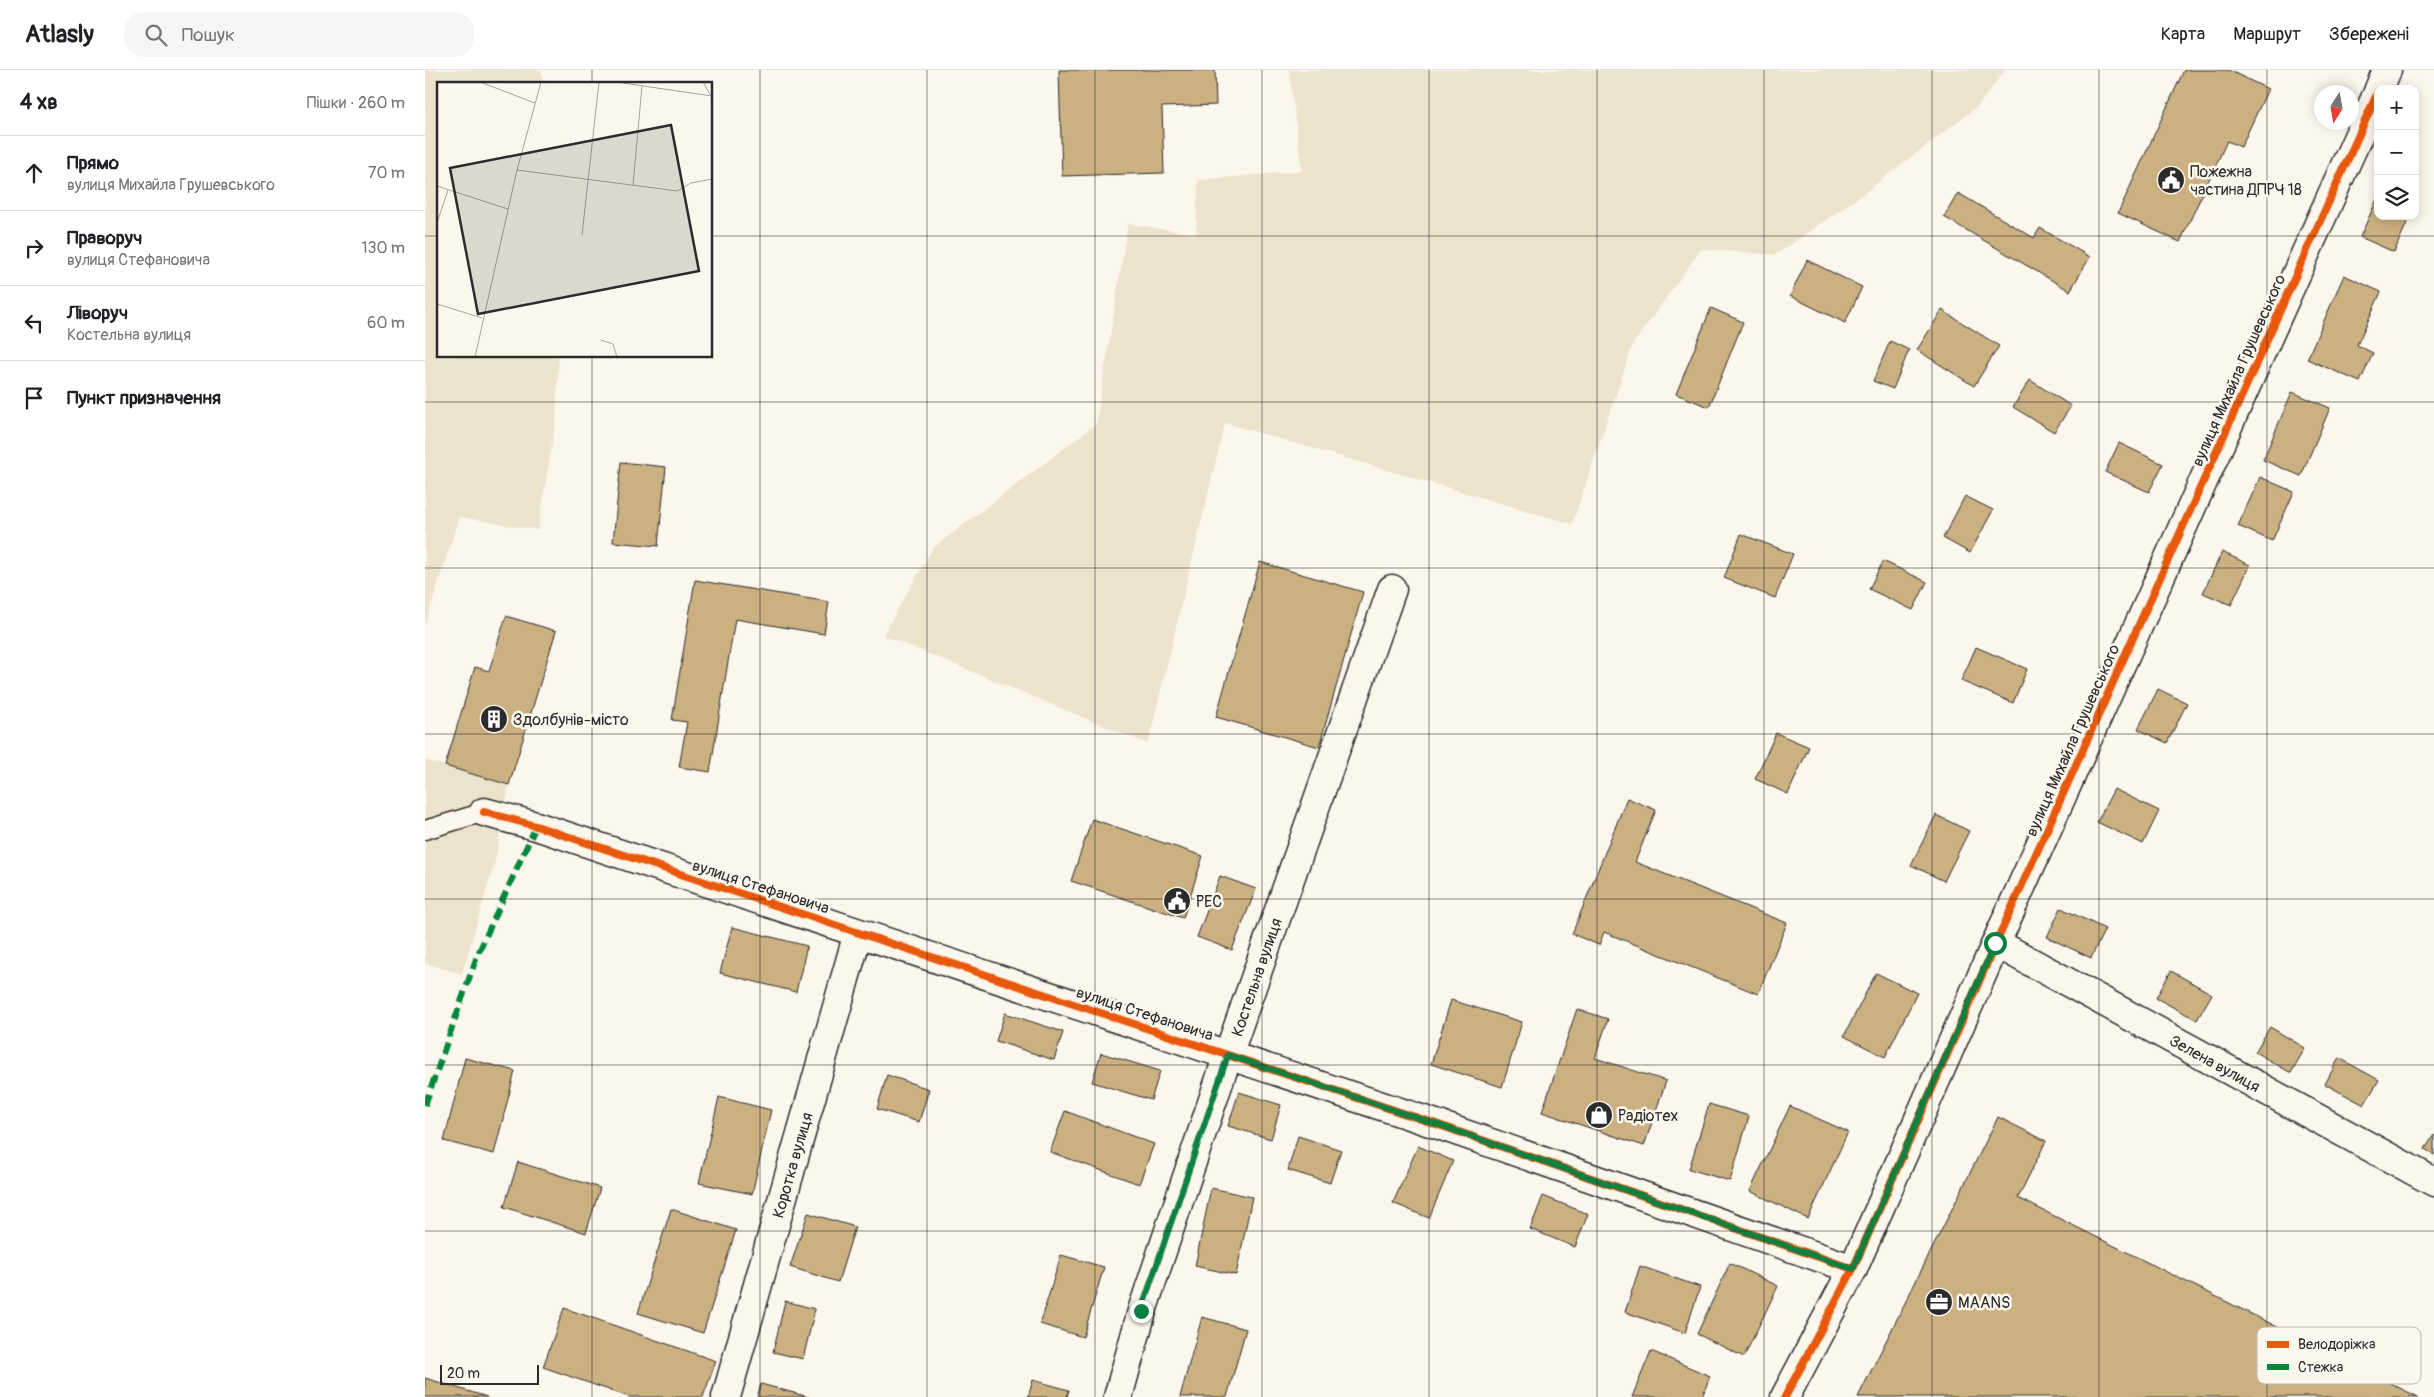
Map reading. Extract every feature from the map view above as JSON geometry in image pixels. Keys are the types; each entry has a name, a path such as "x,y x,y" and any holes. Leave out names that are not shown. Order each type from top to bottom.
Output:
{"street":[{"name":"вулиця Михайла Грушевського","path":"2380,85 2387,70"},
{"name":"вулиця Михайла Грушевського","path":"1785,1397 1853,1269 1995,943 2374,99"},
{"name":"Костельна вулиця","path":"1118,1397 1141,1311 1228,1055 1392,589"},
{"name":"вулиця Стефановича","path":"483,812 536,826 1445,1127 1853,1269"},
{"name":"Коротка вулиця","path":"726,1397 858,933"},
{"name":"Зелена вулиця","path":"1995,943 2434,1182"}],"lane":[{"path":"425,830 483,812"}],"shaded area":[{"path":"425,70 541,70 544,82 437,82 437,358 559,358 556,419 538,530 459,517 425,625"},
{"path":"1289,70 2005,70 1978,106 1856,199 1775,255 1701,249 1633,344 1572,524 1225,423 1148,744 883,635 933,548 1096,424 1128,224 1196,234 1198,180 1302,171"},
{"path":"425,760 509,785 495,862 462,974 425,963"}],"building":[{"path":"1059,70 1215,70 1216,105 1162,107 1164,173 1062,176"},
{"name":"Пожежна частина ДПРЧ 18","path":"2184,70 2228,70 2268,89 2241,147 2227,141 2180,242 2118,213"},
{"path":"1958,193 2034,238 2040,228 2090,257 2070,291 1944,217"},
{"path":"2374,206 2374,220 2408,220 2394,252 2360,237"},
{"path":"1807,260 1862,287 1845,323 1790,296"},
{"path":"2344,275 2381,292 2357,345 2373,353 2360,382 2307,359"},
{"path":"1711,308 1743,322 1709,407 1676,394"},
{"path":"1942,310 1999,346 1974,386 1917,350"},
{"path":"1890,341 1909,350 1893,389 1873,381"},
{"path":"2030,380 2071,406 2054,432 2013,407"},
{"path":"2292,392 2330,408 2301,476 2263,460"},
{"path":"2119,443 2163,464 2149,492 2105,472"},
{"path":"621,462 666,467 658,546 613,542"},
{"path":"2260,477 2294,492 2272,541 2238,526"},
{"path":"1965,496 1993,510 1970,553 1943,538"},
{"path":"1741,534 1793,554 1775,598 1724,578"},
{"path":"2222,552 2250,565 2231,605 2203,593"},
{"path":"1883,561 1927,582 1913,610 1869,589"},
{"path":"1260,562 1363,592 1319,747 1216,717"},
{"path":"695,580 829,602 824,634 735,619 710,772 679,767 687,722 672,720"},
{"name":"Здолбунів-місто","path":"506,616 556,631 509,785 445,766 475,667 489,671"},
{"path":"1976,647 2027,669 2013,703 1961,681"},
{"path":"2158,689 2187,703 2167,743 2138,729"},
{"path":"1776,733 1809,747 1788,794 1755,779"},
{"path":"2114,789 2159,811 2143,844 2097,822"},
{"path":"1627,798 1656,810 1635,862 1787,923 1758,994 1604,932 1599,945 1572,934"},
{"path":"1936,815 1969,831 1944,881 1911,865"},
{"path":"1092,819 1203,856 1183,918 1071,881"},
{"path":"1220,876 1256,889 1232,950 1197,937"},
{"path":"2061,908 2105,929 2091,958 2047,937"},
{"path":"732,927 807,946 796,992 720,973"},
{"path":"2171,971 2212,994 2197,1020 2156,998"},
{"path":"1876,973 1917,993 1885,1057 1844,1036"},
{"path":"1451,1000 1522,1022 1502,1087 1431,1064"},
{"path":"1577,1009 1608,1019 1595,1058 1666,1081 1644,1146 1542,1112"},
{"path":"1005,1013 1063,1032 1054,1060 996,1041"},
{"path":"2270,1027 2305,1048 2291,1073 2255,1052"},
{"path":"1101,1053 1160,1071 1151,1100 1092,1082"},
{"path":"465,1058 515,1071 494,1154 444,1141"},
{"path":"2339,1058 2379,1080 2364,1105 2325,1084"},
{"path":"887,1075 929,1089 919,1122 877,1109"},
{"path":"1239,1092 1281,1105 1271,1139 1228,1126"},
{"path":"719,1097 771,1110 752,1194 699,1183"},
{"path":"1709,1104 1749,1116 1730,1181 1689,1169"},
{"path":"1790,1106 1848,1132 1808,1219 1750,1191"},
{"path":"1065,1111 1154,1144 1139,1184 1050,1152"},
{"path":"1998,1117 2046,1141 2018,1198 2277,1327 2257,1327 2257,1384 2392,1384 2418,1397 1858,1397"},
{"path":"2434,1135 2434,1155 2425,1149"},
{"path":"1298,1136 1341,1150 1330,1183 1288,1170"},
{"path":"1418,1146 1453,1161 1429,1218 1393,1203"},
{"path":"518,1162 600,1188 586,1233 504,1207"},
{"path":"1211,1188 1252,1197 1236,1275 1195,1266"},
{"path":"1543,1196 1588,1214 1575,1247 1530,1229"},
{"path":"671,1209 736,1230 703,1333 638,1313"},
{"path":"808,1213 855,1227 838,1282 790,1267"},
{"path":"1061,1255 1104,1267 1083,1337 1040,1324"},
{"path":"1730,1263 1778,1286 1744,1357 1697,1334"},
{"path":"1640,1266 1700,1287 1685,1333 1625,1312"},
{"path":"785,1301 815,1309 803,1359 773,1352"},
{"path":"564,1308 716,1361 703,1397 629,1397 543,1367"},
{"path":"1202,1317 1246,1329 1227,1397 1180,1397"},
{"path":"1651,1351 1710,1376 1702,1397 1632,1397"},
{"path":"425,1378 487,1397 425,1397"},
{"path":"1033,1380 1069,1390 1067,1397 1028,1397"},
{"path":"761,1384 809,1397 757,1397"}],"marked path":[{"path":"425,1105 477,956 536,826"}],"cycle path":[{"path":"1785,1397 1853,1269 1996,943 2374,101"},
{"path":"484,812 536,826 1436,1124 1853,1269"}],"place":[{"name":"Пожежна частина ДПРЧ 18","path":"2171,180"},
{"name":"Здолбунів-місто","path":"494,719"},
{"name":"РЕС","path":"1177,901"},
{"name":"Радiотех","path":"1599,1115"},
{"name":"MAANS","path":"1939,1302"}],"route":[{"path":"1141,1311 1228,1055 1436,1124 1853,1269 1995,943"}]}
